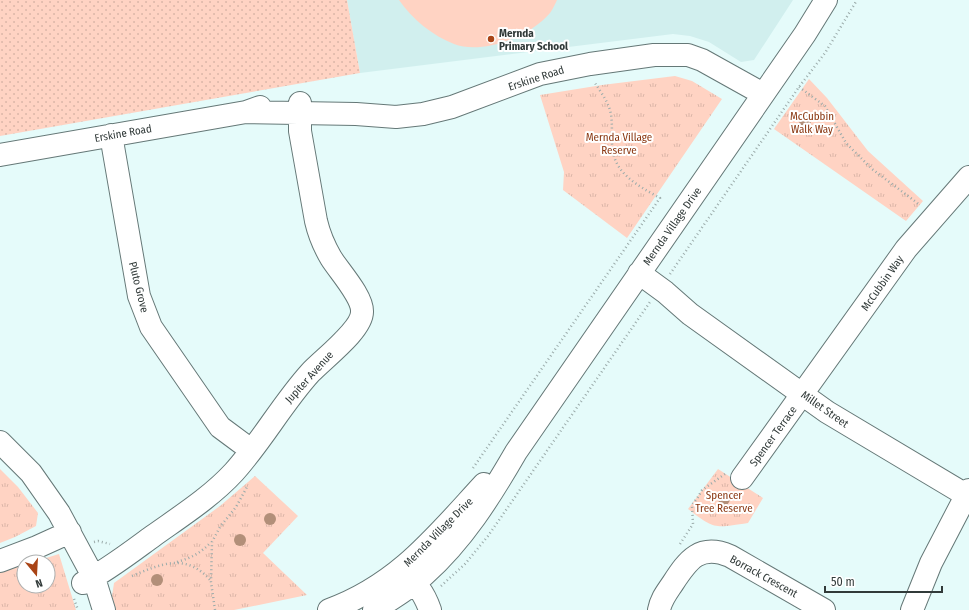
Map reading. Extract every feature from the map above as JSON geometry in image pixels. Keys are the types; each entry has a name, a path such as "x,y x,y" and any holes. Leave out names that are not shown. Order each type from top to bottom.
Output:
{"street":[{"name":"Mernda Village Drive","path":"374,610 414,594 457,557 488,499 516,452 805,34 826,0"},
{"name":"Erskine Road","path":"0,155 246,112 263,106 299,108 333,107 356,114 396,117 423,114 452,107 540,74 590,64 647,56 688,56 702,60 759,100"},
{"name":"Jupiter Avenue","path":"88,580 112,565 208,496 235,471 295,390 358,324 362,311 360,301 330,257 320,234 302,146 299,108"},
{"name":"Pluto Grove","path":"111,135 136,280 144,312 151,327 220,426 251,450"},
{"name":"McCubbin Way","path":"803,394 906,249 969,177"},
{"name":"Millet Street","path":"636,277 853,428 967,493"},
{"name":"Spencer Terrace","path":"742,478 803,394"},
{"path":"0,442 31,473 48,495 70,532 88,580 104,610"},
{"name":"Mernda Village Drive","path":"414,594 414,559 516,452"},
{"path":"912,610 923,580 967,493"},
{"path":"0,561 37,547 70,532"},
{"name":"Borrack Crescent","path":"659,610 661,601 688,562 701,553 710,551 717,551 730,556 824,610"},
{"path":"88,580 90,610"},
{"name":"Mernda Village Drive","path":"329,610 369,592 414,594"}],"path":[{"path":"414,594 457,557 492,530 799,86 825,53 857,0"},
{"path":"472,470 660,198 640,186 619,168 614,158 611,146 610,112 608,104 595,83"},
{"path":"799,86 825,106 846,143 872,169 921,206"},
{"path":"679,545 693,524 692,505 702,490 723,475 736,474 742,478"},
{"path":"112,565 122,576 127,577 153,566 177,562 193,557 203,551 212,542"},
{"path":"177,562 196,569 206,575 211,582"}],"shaded area":[{"name":"Mernda Primary School","path":"347,0 793,0 754,60 741,62 709,42 690,36 673,34 360,73"}],"green space":[{"path":"0,0 347,0 360,73 0,136"},
{"path":"399,0 557,0 550,13 542,21 519,36 492,45 466,47 446,41 431,32 410,14"},
{"name":"Mernda Village Reserve","path":"675,76 692,81 722,99 627,238 563,190 564,172 540,95 602,85"},
{"name":"McCubbin Walk Way","path":"809,79 827,98 868,151 923,201 906,221 774,129"},
{"path":"0,469 18,487 38,513 36,526 0,543"},
{"name":"Spencer Tree Reserve","path":"718,469 763,498 748,523 716,526 704,521 688,509"},
{"path":"255,476 298,516 263,553 307,595 234,610 116,610 112,596 114,583 220,506"},
{"path":"59,554 76,610 0,610 0,572 16,567 16,594 56,594 56,555"}],"place":[{"name":"Mernda Primary School","path":"491,39"}]}
